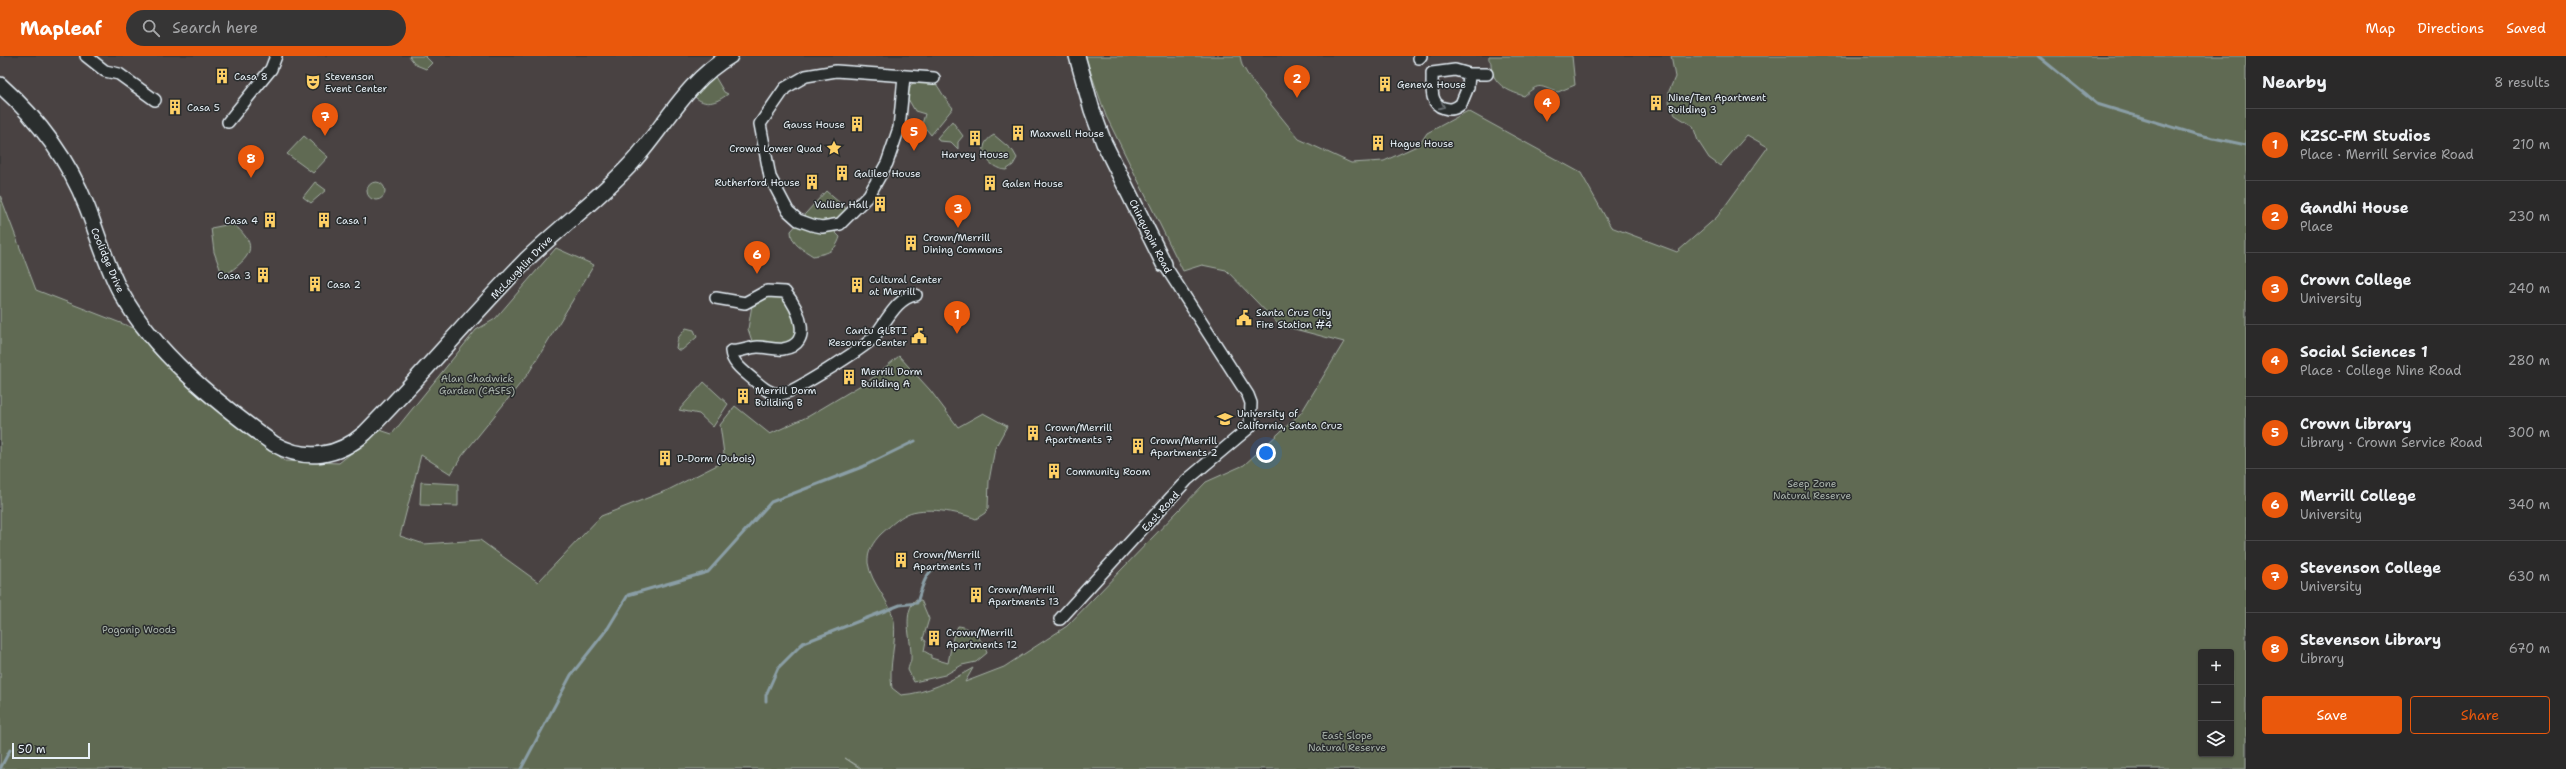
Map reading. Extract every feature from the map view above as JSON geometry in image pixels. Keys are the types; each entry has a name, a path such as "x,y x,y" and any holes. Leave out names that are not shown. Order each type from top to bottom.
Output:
{"street":[{"path":"86,56 105,71 119,74 155,100"},
{"path":"228,122 270,69 275,56"},
{"name":"McLaughlin Drive","path":"300,454 329,454 354,444 525,262 568,220 618,178 642,152 704,73 730,56"},
{"name":"Chinquapin Road","path":"1077,56 1092,110 1104,143 1164,264 1240,380 1251,403"},
{"path":"1469,74 1464,100 1456,108 1450,109 1440,107 1432,98 1432,73 1455,70 1469,74 1487,74"},
{"path":"904,77 899,128 886,163 869,195 840,224 822,227 798,220 788,211 770,177 760,124 777,97 785,88 806,76 836,71 934,78"},
{"name":"Coolidge Drive","path":"0,84 32,116 64,160 86,206 120,291 155,342 179,366 261,435 285,451 300,454"},
{"path":"716,298 745,303 767,291 785,292 793,304 802,324 800,339 790,347 782,349 760,347 730,351 734,362 758,384 774,394 785,394 864,346 882,327 900,302 909,296 916,295"},
{"name":"East Road","path":"1060,619 1187,480 1247,430 1252,418 1251,403"}],"shaded area":[{"name":"University of California, Santa Cruz","path":"0,56 2246,56 2246,769 863,769 811,735 278,574 136,329 36,290 0,195"}],"green space":[{"path":"409,56 425,56 432,63 426,69 416,65"},
{"name":"University of California, Santa Cruz","path":"1085,56 1240,56 1242,65 1251,80 1299,139 1351,163 1384,161 1419,145 1427,133 1468,111 1581,173 1611,227 1677,252 1717,217 1768,147 1747,135 1720,166 1709,158 1698,141 1693,126 1675,115 1669,102 1669,91 1675,77 1671,56 2246,56 2246,769 863,769 845,758 861,769 0,769 0,195 36,290 136,329 156,355 285,461 339,463 380,430 392,434 476,330 495,319 556,248 594,265 528,374 462,456 451,474 421,455 400,536 424,544 480,540 538,582 601,516 668,490 725,461 720,425 735,406 770,434 809,416 871,379 899,356 930,390 958,427 983,413 1007,426 995,448 989,481 988,508 985,513 976,519 961,514 932,510 922,510 907,514 887,528 875,540 871,547 868,559 870,571 876,585 889,606 894,621 895,629 891,680 892,688 901,695 930,689 973,668 965,682 1004,667 1067,626 1206,482 1244,465 1301,413 1344,342 1279,325 1226,270 1202,265 1183,271 1106,116"},
{"path":"1489,56 1572,56 1575,85 1558,92 1540,86 1534,88 1524,96 1518,94 1506,89 1497,82 1492,71"},
{"path":"714,75 724,92 728,94 719,100 706,103 702,102 694,96"},
{"path":"917,80 934,81 953,108 931,135 922,124 925,114 915,111 907,97 911,85"},
{"path":"952,121 963,136 958,142 958,149 951,142 939,141 937,138"},
{"path":"994,135 1013,151 1017,158 1013,165 1006,170 999,169 994,166 985,156 984,145"},
{"path":"304,136 328,157 313,173 287,154"},
{"path":"315,182 326,190 311,203 303,197"},
{"path":"376,182 382,185 385,191 382,197 376,200 370,197 367,191 370,185"},
{"path":"826,191 847,209 838,218 829,222 807,220 805,214"},
{"path":"798,223 823,232 834,231 840,237 836,246 830,251 813,256 798,246 793,240 791,231"},
{"path":"231,224 245,236 249,243 250,249 244,260 223,277 214,252 211,228"},
{"path":"769,294 785,298 799,332 786,346 753,344 748,329 752,305"},
{"path":"686,328 694,330 697,337 682,350 678,350 676,348 678,338"},
{"path":"704,382 728,404 713,427 699,414 679,410"},
{"path":"421,482 458,484 458,506 420,505"},
{"path":"921,600 929,619 923,639 926,641 924,651 931,655 931,658 948,663 953,637 958,626 968,629 977,635 987,653 976,662 962,665 945,675 914,682 908,670 911,652 908,622 910,608 914,601"}],"waterway":[{"path":"2038,56 2097,104 2195,134 2246,145"},
{"path":"521,769 571,675 608,628 628,595 708,572 771,502 862,467 915,441"},
{"path":"766,701 766,695 778,668 803,643 900,605 917,603 923,584 931,571 944,565 964,567"},
{"path":"0,769 10,750"}],"place":[{"name":"Casa 8","path":"222,76"},
{"name":"Stevenson Event Center","path":"313,82"},
{"name":"Geneva House","path":"1385,84"},
{"name":"Gandhi House","path":"1297,98"},
{"name":"Nine/Ten Apartment Building 3","path":"1656,103"},
{"name":"Casa 5","path":"175,107"},
{"name":"Social Sciences 1","path":"1547,122"},
{"name":"Gauss House","path":"857,124"},
{"name":"Maxwell House","path":"1018,133"},
{"name":"Stevenson College","path":"325,136"},
{"name":"Harvey House","path":"975,138"},
{"name":"Hague House","path":"1378,143"},
{"name":"Crown Lower Quad","path":"834,148"},
{"name":"Crown Library","path":"914,151"},
{"name":"Galileo House","path":"842,173"},
{"name":"Stevenson Library","path":"251,178"},
{"name":"Rutherford House","path":"812,182"},
{"name":"Galen House","path":"990,183"},
{"name":"Vallier Hall","path":"880,204"},
{"name":"Casa 4","path":"270,220"},
{"name":"Casa 1","path":"324,220"},
{"name":"Crown College","path":"958,228"},
{"name":"Crown/Merrill Dining Commons","path":"911,243"},
{"name":"Merrill College","path":"757,274"},
{"name":"Casa 3","path":"263,275"},
{"name":"Casa 2","path":"315,284"},
{"name":"Cultural Center at Merrill","path":"857,285"},
{"name":"Santa Cruz City Fire Station #4","path":"1244,318"},
{"name":"KZSC-FM Studios","path":"957,334"},
{"name":"Cantu GLBTI Resource Center","path":"919,336"},
{"name":"Merrill Dorm Building A","path":"849,377"},
{"name":"Merrill Dorm Building B","path":"743,396"},
{"name":"University of California, Santa Cruz","path":"1225,419"},
{"name":"Crown/Merrill Apartments 7","path":"1033,433"},
{"name":"Crown/Merrill Apartments 2","path":"1138,446"},
{"name":"D-Dorm (Dubois)","path":"665,458"},
{"name":"Community Room","path":"1054,471"},
{"name":"Crown/Merrill Apartments 11","path":"901,560"},
{"name":"Crown/Merrill Apartments 13","path":"976,595"},
{"name":"Crown/Merrill Apartments 12","path":"934,638"}],"park label":[{"name":"Alan Chadwick Garden (CASFS)","path":"477,384"},
{"name":"Seep Zone Natural Reserve","path":"1812,488"},
{"name":"Pogonip Woods","path":"139,629"},
{"name":"East Slope Natural Reserve","path":"1347,740"}]}
